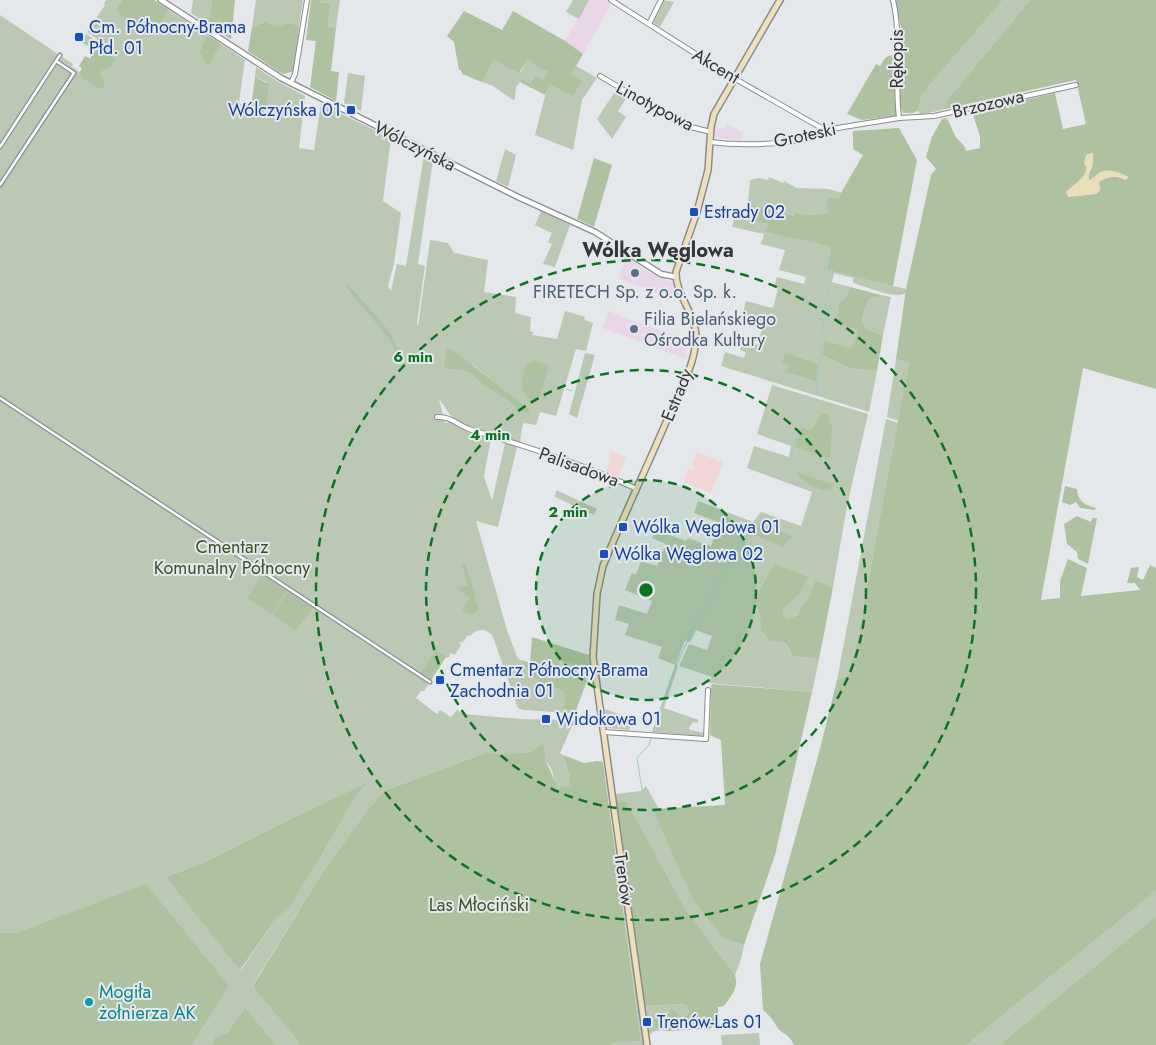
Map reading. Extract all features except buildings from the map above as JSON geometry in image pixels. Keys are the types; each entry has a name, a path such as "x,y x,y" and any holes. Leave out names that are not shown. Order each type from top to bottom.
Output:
{"main road":[{"path":"676,277 708,170 710,132 714,114 780,0"},
{"name":"Estrady","path":"601,713 593,642 600,578 606,558 683,384 696,343 694,322 676,277"},
{"name":"Trenów","path":"601,713 647,1045"}],"street":[{"name":"Wólczyńska","path":"161,0 281,78 518,197 595,232 661,274 676,277"},
{"path":"291,83 295,74 307,0"},
{"name":"Akcent","path":"612,0 822,130"},
{"path":"649,24 661,0"},
{"name":"Rękopis","path":"893,0 898,29 897,86 899,118"},
{"path":"0,147 60,55"},
{"path":"0,186 74,74 56,61"},
{"name":"Linotypowa","path":"600,76 683,124 710,132"},
{"name":"Brzozowa","path":"899,118 934,116 1076,85"},
{"name":"Groteski","path":"710,142 739,145 795,140 817,136 822,130 899,118"},
{"path":"0,398 430,682"},
{"name":"Palisadowa","path":"437,417 445,417 461,426 563,460 637,489"},
{"path":"604,732 706,739 708,690"}],"shaded area":[{"path":"589,0 606,0 611,5 583,54 565,41"},
{"path":"727,124 743,133 740,141 715,137 714,126 724,129"},
{"path":"626,257 647,271 674,283 682,302 619,279"},
{"path":"608,311 686,340 686,352 683,354 688,355 686,359 603,328"},
{"path":"610,451 626,457 617,478 604,472 608,468 611,457 609,455"},
{"path":"697,452 723,462 711,493 683,482 688,469 694,470 695,467 691,466"}],"green space":[{"name":"Cmentarz Komunalny Północny","path":"106,0 122,0 115,10 158,28 169,10 207,35 205,41 208,65 221,44 245,60 239,102 249,114 251,108 258,116 265,113 267,82 255,77 256,67 275,80 305,96 299,148 314,150 321,104 391,138 383,201 401,213 394,264 388,286 391,291 397,264 406,266 424,155 433,159 418,264 425,266 418,327 430,240 448,243 454,253 488,260 484,292 516,297 515,313 531,317 530,331 533,332 533,335 557,339 565,311 585,317 584,320 593,323 586,351 576,349 556,416 540,412 536,425 524,423 520,444 459,423 451,416 439,399 445,423 453,422 491,438 484,476 492,501 505,443 517,447 498,527 476,521 507,630 518,659 521,660 538,681 563,691 565,698 562,711 569,713 523,710 518,708 493,637 488,632 482,630 470,636 468,635 462,643 459,642 461,645 455,655 451,653 448,658 446,657 424,691 421,691 416,698 437,714 440,710 451,717 457,710 463,714 522,719 570,720 566,728 568,729 573,719 577,719 579,727 572,726 560,753 563,755 570,777 570,787 556,788 552,770 546,761 532,752 509,754 485,753 384,791 365,813 320,876 253,985 301,1045 276,1045 245,1007 228,1032 215,1037 210,1045 192,1045 222,998 17,933 0,933 0,15 73,64 72,67 80,72 83,68 85,56 90,59 95,51 81,42 86,34 96,41 97,39 87,32","holes":["473,365 514,398 516,408 507,400 481,384 472,374 448,369","366,784 356,796 290,905 275,920 241,970 166,877 205,862"]},
{"path":"122,0 154,0 169,10 158,28 149,31 134,25 115,10"},
{"path":"193,0 212,0 208,25 191,13"},
{"path":"212,0 235,0 231,39 208,25"},
{"path":"256,0 303,0 299,27 292,25 275,27 261,25 252,27"},
{"path":"311,0 321,0 321,3 330,4 327,26 336,28 331,71 339,72 336,101 310,87 316,41 306,40"},
{"path":"321,0 340,0 336,28 327,26"},
{"path":"573,0 589,0 579,19 566,12"},
{"path":"663,0 674,2 660,27 652,22"},
{"path":"895,0 1003,0 922,94 918,111 912,113 903,113 900,104 900,41 903,36"},
{"path":"1003,0 1030,0 948,99 945,109 921,115 918,111 922,94"},
{"path":"1030,0 1156,0 1156,389 1083,368 1041,600 1060,598 1060,581 1068,559 1087,568 1081,596 1140,590 1135,583 1127,583 1131,568 1139,567 1137,577 1143,580 1150,565 1156,568 1156,891 966,1045 794,1045 790,1038 779,1030 763,1010 760,964 820,749 837,680 848,675 856,646 909,363 896,359 906,289 931,175 936,169 926,157 932,137 942,119 946,118 966,151 980,148 980,136 972,112 1055,93 1063,129 1086,124 1076,80 945,109 948,99","holes":["1093,153 1092,168 1088,174 1089,181 1101,172 1128,177 1126,180 1119,177 1109,177 1099,182 1100,190 1096,194 1076,196 1067,192 1085,173 1086,155"]},
{"path":"464,11 502,30 513,11 565,41 583,54 571,75 582,81 573,96 549,84 545,95 520,82 522,80 530,83 536,76 543,80 548,72 537,68 530,60 527,61 519,73 494,60 482,82 462,74 461,70 459,70 454,42 447,36"},
{"path":"266,22 276,27 290,23 299,27 294,71 284,74 279,72 248,51 252,27"},
{"path":"207,35 221,44 208,66 200,52"},
{"path":"97,44 113,45 105,51 116,59 111,67 104,69 100,73 105,84 102,89 97,88 81,77 80,72 82,68 79,66 85,56 90,59 95,51 91,48"},
{"path":"892,55 894,58 896,116 862,120 847,114 876,64 880,66 886,57"},
{"path":"494,60 521,72 527,61 530,60 537,68 548,72 543,81 541,78 535,77 530,83 521,81 516,87 515,99 513,100 493,86 482,82"},
{"path":"576,66 597,78 582,100 573,150 535,135 548,84 571,75"},
{"path":"348,73 365,76 361,111 344,103"},
{"path":"255,77 269,84 265,113 258,116 251,108"},
{"path":"616,90 627,97 618,111 626,117 612,139 597,119"},
{"path":"899,128 917,160 893,286 827,270 831,247 766,232 768,224 743,219 748,212 748,203 794,216 795,212 807,215 828,213 827,198 838,198 863,155 853,149 853,131"},
{"path":"505,149 516,155 508,187 496,181"},
{"path":"594,158 612,165 594,227 577,219"},
{"path":"769,177 783,183 784,181 797,188 829,189 842,193 838,198 834,199 828,213 807,215 795,212 794,216 748,203 750,180 759,178 768,180"},
{"path":"541,211 570,225 555,267 543,264 552,244 548,242 552,233 535,225"},
{"path":"734,217 768,224 767,232 831,247 827,270 906,289 906,293 901,295 887,294 853,283 853,278 834,273 832,282 850,287 846,297 839,303 858,329 854,345 851,348 824,340 822,355 849,368 877,371 869,412 721,366 725,352 744,358 746,352 740,350 742,340 758,345 763,324 742,318 746,301 773,308 778,288 774,286 777,277 804,284 806,277 779,270 785,250 761,244 764,234 732,227"},
{"path":"345,283 388,330 399,350 399,357 388,337 350,292"},
{"path":"850,287 881,295 870,297 863,317 864,326 883,335 877,371 849,368 822,355 824,340 851,348 854,344 858,329 837,324 839,303 846,297"},
{"path":"881,295 891,297 883,335 868,329 864,326 863,322 864,311 870,297"},
{"path":"447,348 457,353 530,410 523,412 516,408 507,400 481,384 472,374 444,367"},
{"path":"585,353 595,355 577,418 569,414"},
{"path":"785,353 818,364 816,381 787,372 789,364 782,362"},
{"path":"896,359 909,363 899,421 887,417"},
{"path":"534,361 549,365 538,403 527,397 522,388 526,365"},
{"path":"772,385 868,414 847,506 833,587 815,580 809,598 802,606 798,615 788,619 784,616 783,610 793,600 774,564 753,601 770,641 778,641 784,644 792,656 819,659 812,692 708,683 712,677 679,666 689,644 707,650 712,636 696,630 690,642 685,641 676,664 678,666 664,708 699,720 697,723 693,722 689,728 690,730 704,733 702,736 652,732 675,665 658,658 662,647 625,635 629,624 615,620 619,605 647,614 652,601 625,590 632,573 636,575 641,561 657,566 666,544 652,538 656,530 686,541 688,538 711,546 720,523 694,513 698,501 753,522 761,512 801,526 812,492 747,468 754,446 789,457 791,446 757,434","holes":["818,419 830,458 803,429 810,431"]},
{"path":"822,413 830,416 828,423 832,425 830,459 795,447 803,428 810,431"},
{"path":"886,419 898,423 856,646 848,675 837,680"},
{"path":"796,472 834,485 831,491 820,489 807,483"},
{"path":"1065,486 1077,489 1078,497 1085,504 1096,508 1095,510 1080,508 1076,502 1070,505 1062,502"},
{"path":"556,490 597,509 594,515 555,497"},
{"path":"1077,516 1091,522 1092,518 1097,518 1088,564 1078,559 1077,552 1067,544 1064,524"},
{"path":"759,524 792,536 783,547 752,534"},
{"path":"465,563 475,594 474,600 479,607 473,615 462,611 470,598 456,588 468,585 462,564"},
{"path":"774,564 808,577 800,593 783,610 784,616 788,619 798,615 802,606 809,598 815,580 833,587 819,659 792,656 785,644 770,641 761,630 760,619 753,601"},
{"path":"262,575 287,591 272,614 247,598"},
{"path":"288,592 312,608 296,631 273,615"},
{"path":"532,637 589,655 588,668 560,660 559,672 587,681 575,713 562,711 565,698 563,691 538,681 521,660 530,663"},
{"path":"436,650 446,657 430,681 420,674"},
{"path":"560,659 587,668 589,659 592,660 593,669 589,679 586,678 586,681 558,672"},
{"path":"712,684 812,692 775,855 744,945 724,939 692,898 653,809 725,805 721,740 710,735"},
{"path":"605,709 633,719 629,730 608,728"},
{"name":"Las Młociński","path":"542,744 546,762 557,788 570,786 570,777 563,755 584,763 603,762 641,1041 612,1043 612,1045 301,1045 253,986 320,876 365,813 384,791 485,753 509,754 532,752"},
{"path":"603,753 644,1045 612,1045 612,1043 641,1041"},
{"path":"367,783 356,796 290,906 275,920 240,970 166,877 205,862"},
{"path":"646,786 659,809 653,809 724,939 744,945 735,975 685,908 627,802 645,1006 684,1004 689,1012 684,1017 679,1017 668,1011 656,1028 662,1030 650,1034 647,1032 615,794 641,791"},
{"path":"617,802 627,802 685,908 735,975 736,984 734,992 724,1006 718,1007 717,1019 710,1029 666,1031 656,1028 654,1020 664,1018 671,1009 679,1017 684,1017 689,1012 687,1006 684,1004 645,1006"},
{"path":"146,884 228,985 222,998 192,1045 0,1045 0,933 17,933"},
{"path":"1156,891 1156,916 999,1045 966,1045"},
{"path":"1156,916 1156,1045 999,1045"},
{"path":"245,1007 276,1045 210,1045 215,1037 228,1032"},
{"path":"759,1033 760,1045 722,1045 721,1035"}],"sand":[{"path":"1093,153 1089,180 1103,171 1114,171 1129,177 1126,180 1119,177 1109,177 1099,182 1100,190 1096,194 1068,197 1066,192 1084,176 1087,168 1084,163 1086,155"}],"waterway":[{"path":"829,278 831,264"},
{"path":"816,394 828,284"},
{"path":"435,321 447,329"},
{"path":"450,332 483,353 486,360 531,378 563,388"},
{"path":"566,389 572,391"},
{"path":"576,392 583,394"},
{"path":"795,443 815,399"},
{"path":"791,458 793,448"},
{"path":"786,468 789,461"},
{"path":"673,674 692,632 714,591 737,552 763,514"},
{"path":"653,731 672,677"},
{"path":"649,835 659,827 642,789 637,758 649,745 651,738"}],"place":[{"name":"Cm. Północny-Brama Płd. 01","path":"79,37"},
{"name":"Wólczyńska 01","path":"351,110"},
{"name":"Estrady 02","path":"694,212"},
{"name":"FIRETECH Sp. z o.o. Sp. k.","path":"635,273"},
{"name":"Filia Bielańskiego Ośrodka Kultury","path":"634,329"},
{"name":"Wólka Węglowa 01","path":"623,527"},
{"name":"Wólka Węglowa 02","path":"604,554"},
{"name":"Cmentarz Północny-Brama Zachodnia 01","path":"440,680"},
{"name":"Widokowa 01","path":"546,719"},
{"name":"Mogiła żołnierza AK","path":"89,1002"},
{"name":"Trenów-Las 01","path":"647,1022"}],"district":[{"name":"Wólka Węglowa","path":"658,250"}]}
